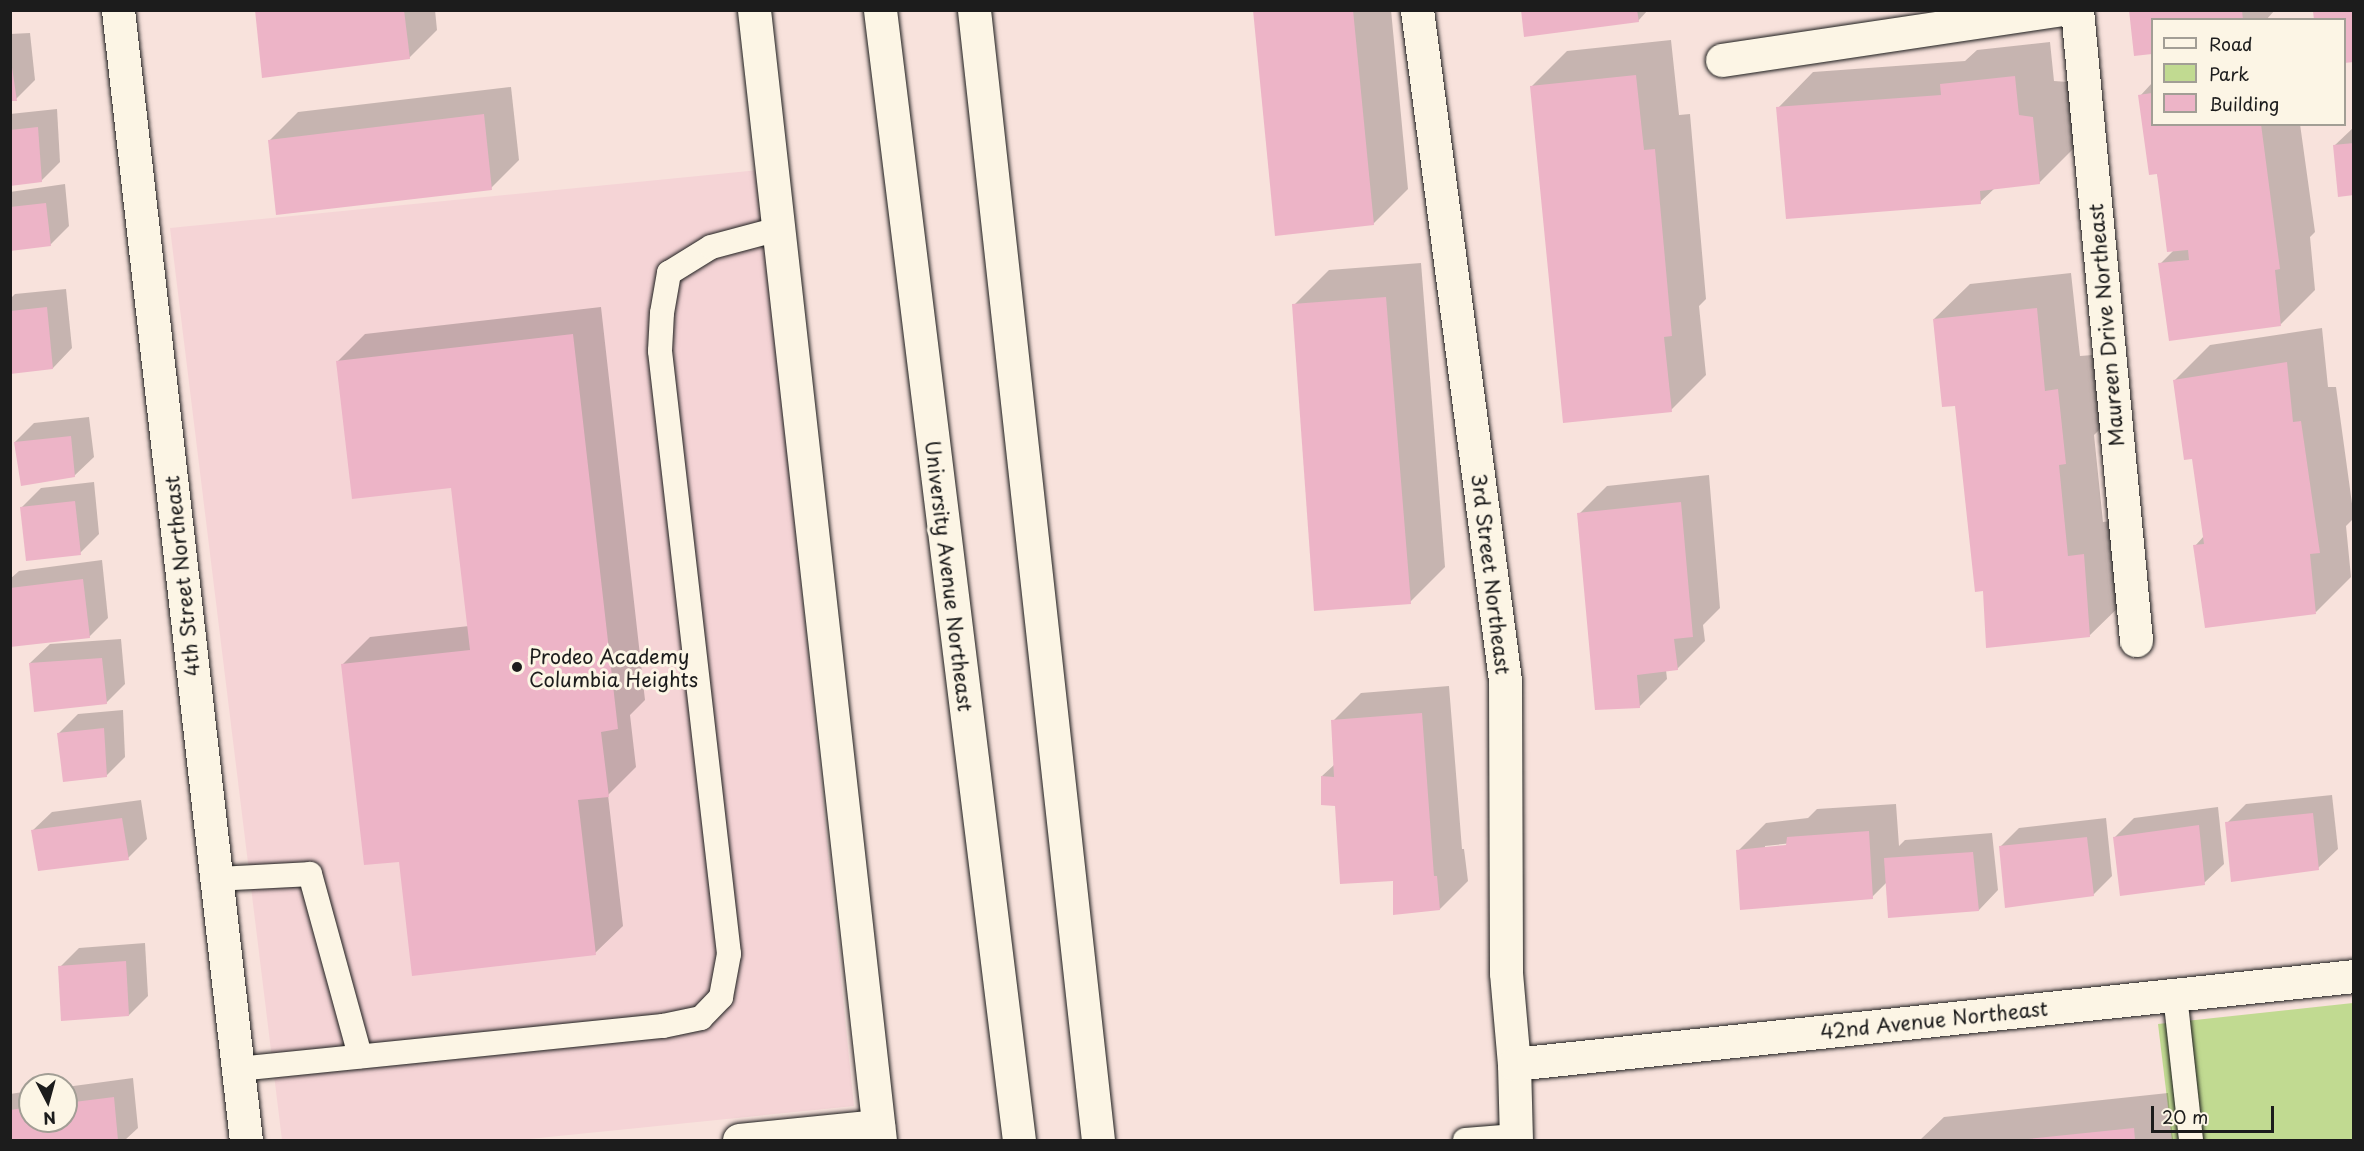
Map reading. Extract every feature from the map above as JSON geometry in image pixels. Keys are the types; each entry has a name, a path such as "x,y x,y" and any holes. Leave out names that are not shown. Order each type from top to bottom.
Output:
{"street":[{"name":"4th Street Northeast","path":"118,10 246,1140"},
{"path":"739,1140 879,1133 754,10"},
{"name":"University Avenue Northeast","path":"880,10 1019,1140"},
{"path":"974,10 1098,1140"},
{"name":"3rd Street Northeast","path":"1418,10 1505,680 1506,973 1514,1064 1516,1138"},
{"path":"1722,60 2058,10"},
{"name":"Maureen Drive Northeast","path":"2077,10 2136,640"},
{"name":"42nd Avenue Northeast","path":"1514,1064 2354,976"}],"lane":[{"path":"238,1069 663,1026 701,1018 721,997 729,954 660,351 662,313 669,273 711,247 778,229"},
{"path":"216,879 310,874 360,1056"},
{"path":"2175,995 2191,1140"},
{"path":"1465,1140 1516,1138"}],"shaded area":[{"name":"Prodeo Academy Columbia Heights","path":"759,170 854,1106 519,1140 282,1140 170,228"}],"green space":[{"path":"2353,1003 2353,1140 2172,1140 2158,1024"}],"building":[{"path":"255,10 404,10 410,59 262,78"},
{"path":"1253,10 1353,10 1374,225 1275,236"},
{"path":"1521,10 1637,10 1639,22 1524,37"},
{"path":"2129,10 2242,10 2243,18 2151,18 2151,54 2134,56"},
{"path":"2354,10 2354,62 2346,63 2346,18 2314,18 2313,11"},
{"path":"10,54 17,101 10,101"},
{"path":"1636,75 1644,150 1655,149 1672,336 1664,337 1672,412 1563,423 1530,86"},
{"path":"2015,76 2019,115 2033,117 2040,184 1980,191 1981,204 1786,219 1776,107 1941,95 1940,84"},
{"path":"2151,93 2151,126 2261,126 2280,269 2275,270 2281,326 2169,341 2158,263 2189,260 2188,250 2167,252 2157,174 2149,175 2138,95"},
{"path":"484,114 492,190 276,215 268,140"},
{"path":"38,127 42,182 10,186 10,130"},
{"path":"2354,143 2354,195 2338,197 2333,145"},
{"path":"46,203 51,246 10,251 10,207"},
{"path":"1386,297 1411,604 1314,611 1292,304"},
{"path":"47,307 53,369 10,374 10,311"},
{"path":"2037,308 2045,391 2058,389 2066,464 2059,465 2068,556 2084,554 2090,637 1986,648 1983,591 1975,592 1955,406 1942,407 1933,319"},
{"path":"573,334 618,729 601,732 609,797 578,800 596,955 412,976 399,862 364,865 341,664 470,650 451,488 352,499 336,361"},
{"path":"2287,362 2293,422 2301,421 2320,553 2310,554 2316,614 2205,628 2193,545 2204,544 2192,459 2184,460 2173,380"},
{"path":"71,436 75,477 21,486 14,442"},
{"path":"75,501 81,555 26,561 20,507"},
{"path":"1681,502 1693,637 1674,639 1678,670 1637,675 1640,708 1595,710 1577,513"},
{"path":"83,579 90,638 10,647 10,588"},
{"path":"102,658 107,704 34,712 29,663"},
{"path":"1422,713 1434,876 1437,876 1440,910 1393,915 1393,881 1340,884 1335,806 1321,805 1321,776 1334,777 1331,720"},
{"path":"104,728 107,777 63,782 57,733"},
{"path":"2313,813 2319,870 2231,882 2225,822"},
{"path":"122,818 129,860 38,871 31,830"},
{"path":"2199,825 2205,885 2120,896 2113,837"},
{"path":"1869,831 1873,899 1740,910 1736,850 1786,845 1787,837"},
{"path":"2087,837 2094,896 2005,908 1999,846"},
{"path":"1973,852 1979,911 1888,918 1884,858"},
{"path":"126,961 129,1016 61,1021 58,966"},
{"path":"114,1097 118,1140 10,1140 10,1110 18,1109 18,1133 78,1133 78,1102"},
{"path":"2134,1128 2135,1140 2028,1140 2028,1139"}],"place":[{"name":"Prodeo Academy Columbia Heights","path":"517,667"}]}
